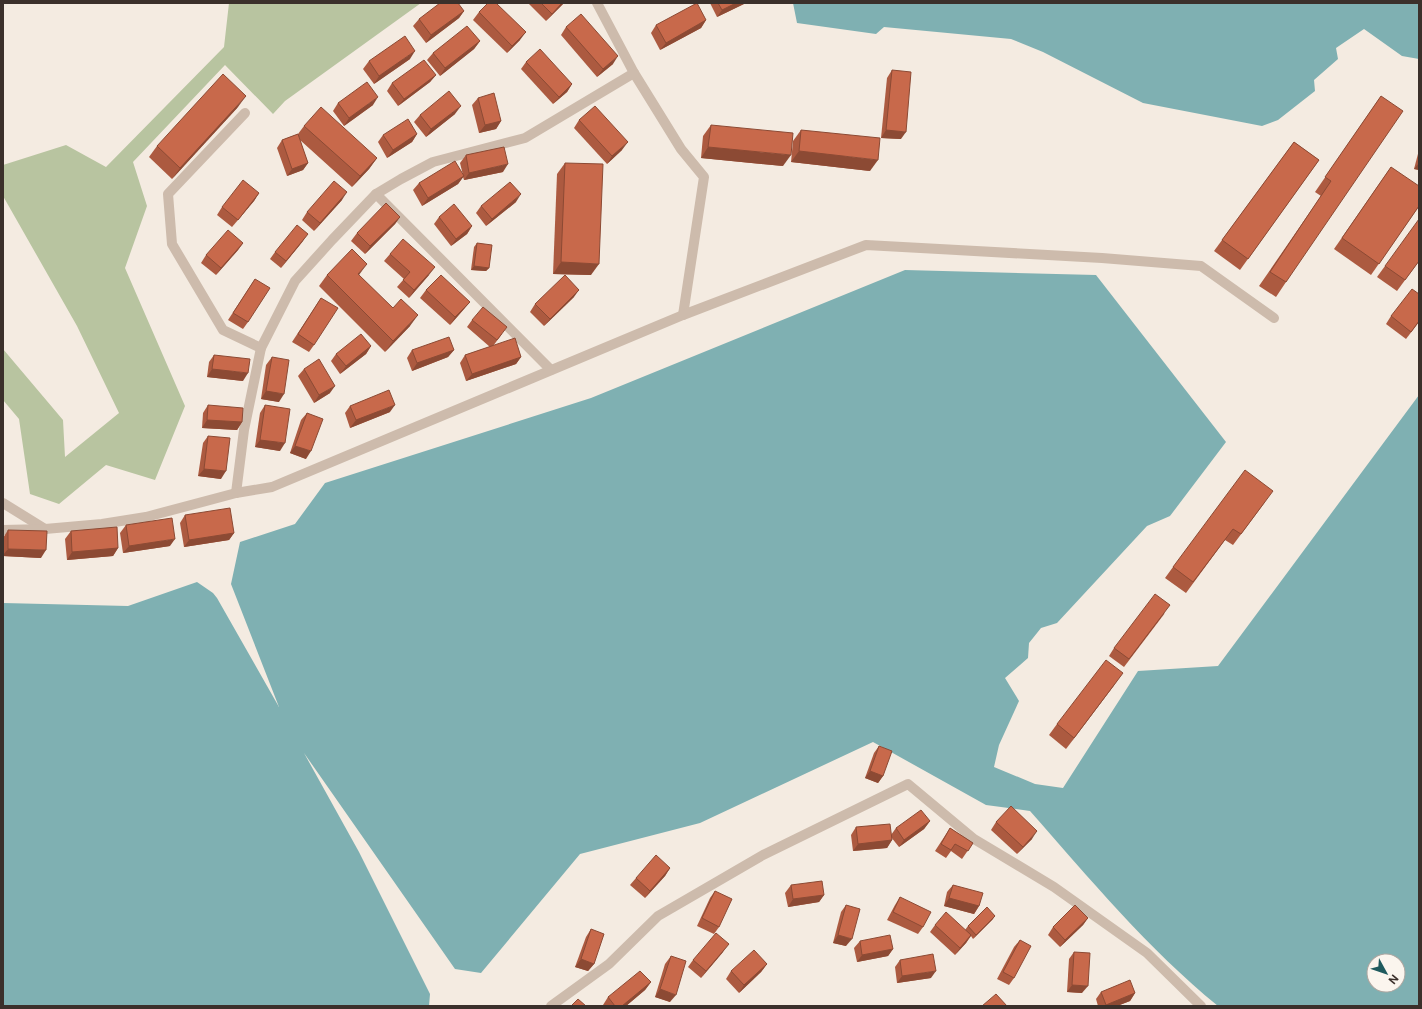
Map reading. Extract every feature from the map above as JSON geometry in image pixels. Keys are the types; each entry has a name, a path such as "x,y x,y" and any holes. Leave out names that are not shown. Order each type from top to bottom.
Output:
{"street":[{"path":"597,3 634,73 681,150 704,177 683,315"},
{"path":"236,493 244,430 261,348 295,281 332,240 376,194 400,179 433,162 525,138 634,73"},
{"path":"245,113 168,194 172,244 223,330 261,348"},
{"path":"376,194 551,370"},
{"path":"3,530 45,529 102,524 146,517 236,493 272,487 683,315 866,245 1094,258 1200,266 1274,318"},
{"path":"3,503 45,529"},
{"path":"551,1006 609,964 658,916 763,855 908,784 974,839 1054,887 1146,953 1201,1006"}],"green space":[{"path":"229,3 421,3 285,101 273,114 225,65 133,162 147,206 125,268 185,406 155,480 106,465 59,504 30,494 19,419 3,400 3,349 63,420 65,457 119,413 77,326 3,196 3,165 66,145 106,167 224,47"}],"water":[{"path":"793,3 1419,3 1419,59 1402,56 1364,29 1336,48 1338,59 1314,80 1315,91 1278,120 1262,126 1143,103 1043,52 1011,39 884,27 876,34 797,23"},
{"path":"905,270 1096,275 1226,442 1170,516 1147,526 1057,623 1041,628 1029,643 1028,658 1005,678 1019,701 999,745 994,767 1035,784 1063,788 1138,671 1218,666 1419,395 1419,1006 1218,1006 1167,961 1143,937 1030,811 986,805 873,742 700,823 580,854 481,973 455,969 304,753 359,852 430,994 429,1006 3,1006 3,603 128,606 197,582 213,593 217,598 279,707 231,584 240,542 295,524 325,483 591,398"}],"building":[{"path":"440,3 458,3 464,11 431,35 419,19"},
{"path":"488,3 496,3 526,32 512,46 479,12"},
{"path":"541,3 562,3 552,14"},
{"path":"697,3 706,20 666,43 656,25"},
{"path":"718,3 736,3 722,10"},
{"path":"581,14 618,56 603,69 566,27"},
{"path":"467,26 480,41 445,68 433,53"},
{"path":"405,36 415,51 379,76 369,61"},
{"path":"540,49 572,84 559,97 526,62"},
{"path":"424,60 436,75 404,99 392,83"},
{"path":"892,70 911,72 906,132 886,130"},
{"path":"223,74 246,96 180,168 157,146"},
{"path":"367,82 378,97 349,118 338,103"},
{"path":"449,91 461,106 431,129 420,115"},
{"path":"494,93 501,121 485,125 478,98"},
{"path":"1381,96 1403,111 1286,282 1270,272 1331,181 1325,177"},
{"path":"595,106 628,142 612,156 579,120"},
{"path":"321,107 377,158 360,176 304,126"},
{"path":"408,119 417,134 393,150 383,135"},
{"path":"711,125 793,133 791,155 708,147"},
{"path":"801,130 880,138 878,160 799,151"},
{"path":"298,134 308,163 292,169 282,140"},
{"path":"1294,142 1319,160 1248,259 1222,240"},
{"path":"504,147 508,164 469,173 466,155"},
{"path":"455,161 464,176 428,198 419,183"},
{"path":"565,163 603,164 599,264 561,262"},
{"path":"1391,167 1419,186 1419,206 1379,264 1342,238"},
{"path":"243,180 259,193 238,220 222,207"},
{"path":"334,181 347,192 320,223 307,212"},
{"path":"510,182 521,194 492,219 481,206"},
{"path":"386,203 400,217 370,246 357,233"},
{"path":"454,204 472,226 456,239 439,217"},
{"path":"1419,219 1419,261 1405,280 1385,266"},
{"path":"297,225 308,234 286,261 275,252"},
{"path":"228,230 243,243 221,268 206,255"},
{"path":"403,239 435,267 414,290 403,280 410,272 390,254"},
{"path":"477,243 492,245 489,268 474,266"},
{"path":"352,249 367,264 358,274 393,308 401,299 418,315 393,341 327,275"},
{"path":"441,275 470,302 455,317 426,290"},
{"path":"565,275 579,290 550,319 535,304"},
{"path":"255,279 270,288 248,322 233,313"},
{"path":"1412,289 1419,294 1419,321 1411,332 1391,316"},
{"path":"321,298 338,308 314,345 298,334"},
{"path":"483,307 507,327 497,340 472,320"},
{"path":"361,334 371,346 346,366 336,354"},
{"path":"449,337 454,350 417,363 412,350"},
{"path":"515,338 521,357 472,374 465,355"},
{"path":"214,355 250,359 248,373 212,369"},
{"path":"272,357 289,360 284,394 266,391"},
{"path":"319,359 335,386 319,395 304,369"},
{"path":"389,390 395,405 356,420 350,406"},
{"path":"208,405 243,408 242,422 207,420"},
{"path":"265,405 290,409 285,443 260,440"},
{"path":"307,413 323,419 311,451 295,446"},
{"path":"208,436 230,438 226,471 204,469"},
{"path":"1245,470 1273,491 1241,534 1233,529 1193,582 1173,567"},
{"path":"230,508 234,533 189,540 185,515"},
{"path":"172,518 175,539 129,546 126,525"},
{"path":"117,527 118,548 72,552 71,531"},
{"path":"8,530 47,531 46,550 8,549"},
{"path":"1155,594 1170,605 1129,659 1114,648"},
{"path":"1106,660 1123,673 1074,738 1057,724"},
{"path":"879,746 892,751 883,776 870,771"},
{"path":"1011,806 1037,831 1023,847 996,822"},
{"path":"921,810 930,821 904,840 896,828"},
{"path":"890,824 892,840 858,844 856,827"},
{"path":"950,828 973,843 968,851 955,844 951,850 941,844"},
{"path":"656,855 670,868 650,891 636,878"},
{"path":"822,881 824,895 793,899 791,885"},
{"path":"953,885 983,893 979,906 949,898"},
{"path":"715,891 732,899 719,927 702,918"},
{"path":"900,897 931,912 923,927 893,912"},
{"path":"846,905 860,909 852,939 838,935"},
{"path":"1075,905 1088,918 1065,940 1053,927"},
{"path":"987,907 995,916 976,935 968,926"},
{"path":"946,912 971,935 960,948 935,925"},
{"path":"591,929 604,934 594,964 581,959"},
{"path":"716,933 729,944 706,971 693,960"},
{"path":"890,935 893,949 862,955 860,941"},
{"path":"1020,940 1031,946 1014,978 1003,972"},
{"path":"754,950 767,964 744,985 731,971"},
{"path":"1074,952 1090,953 1088,986 1072,985"},
{"path":"933,954 936,971 902,976 900,960"},
{"path":"671,956 686,961 676,995 660,989"},
{"path":"640,971 651,982 622,1006 615,1006 608,997"},
{"path":"1130,980 1135,993 1106,1005 1101,992"},
{"path":"996,994 1007,1006 982,1006"},
{"path":"578,999 586,1006 571,1006"}]}
